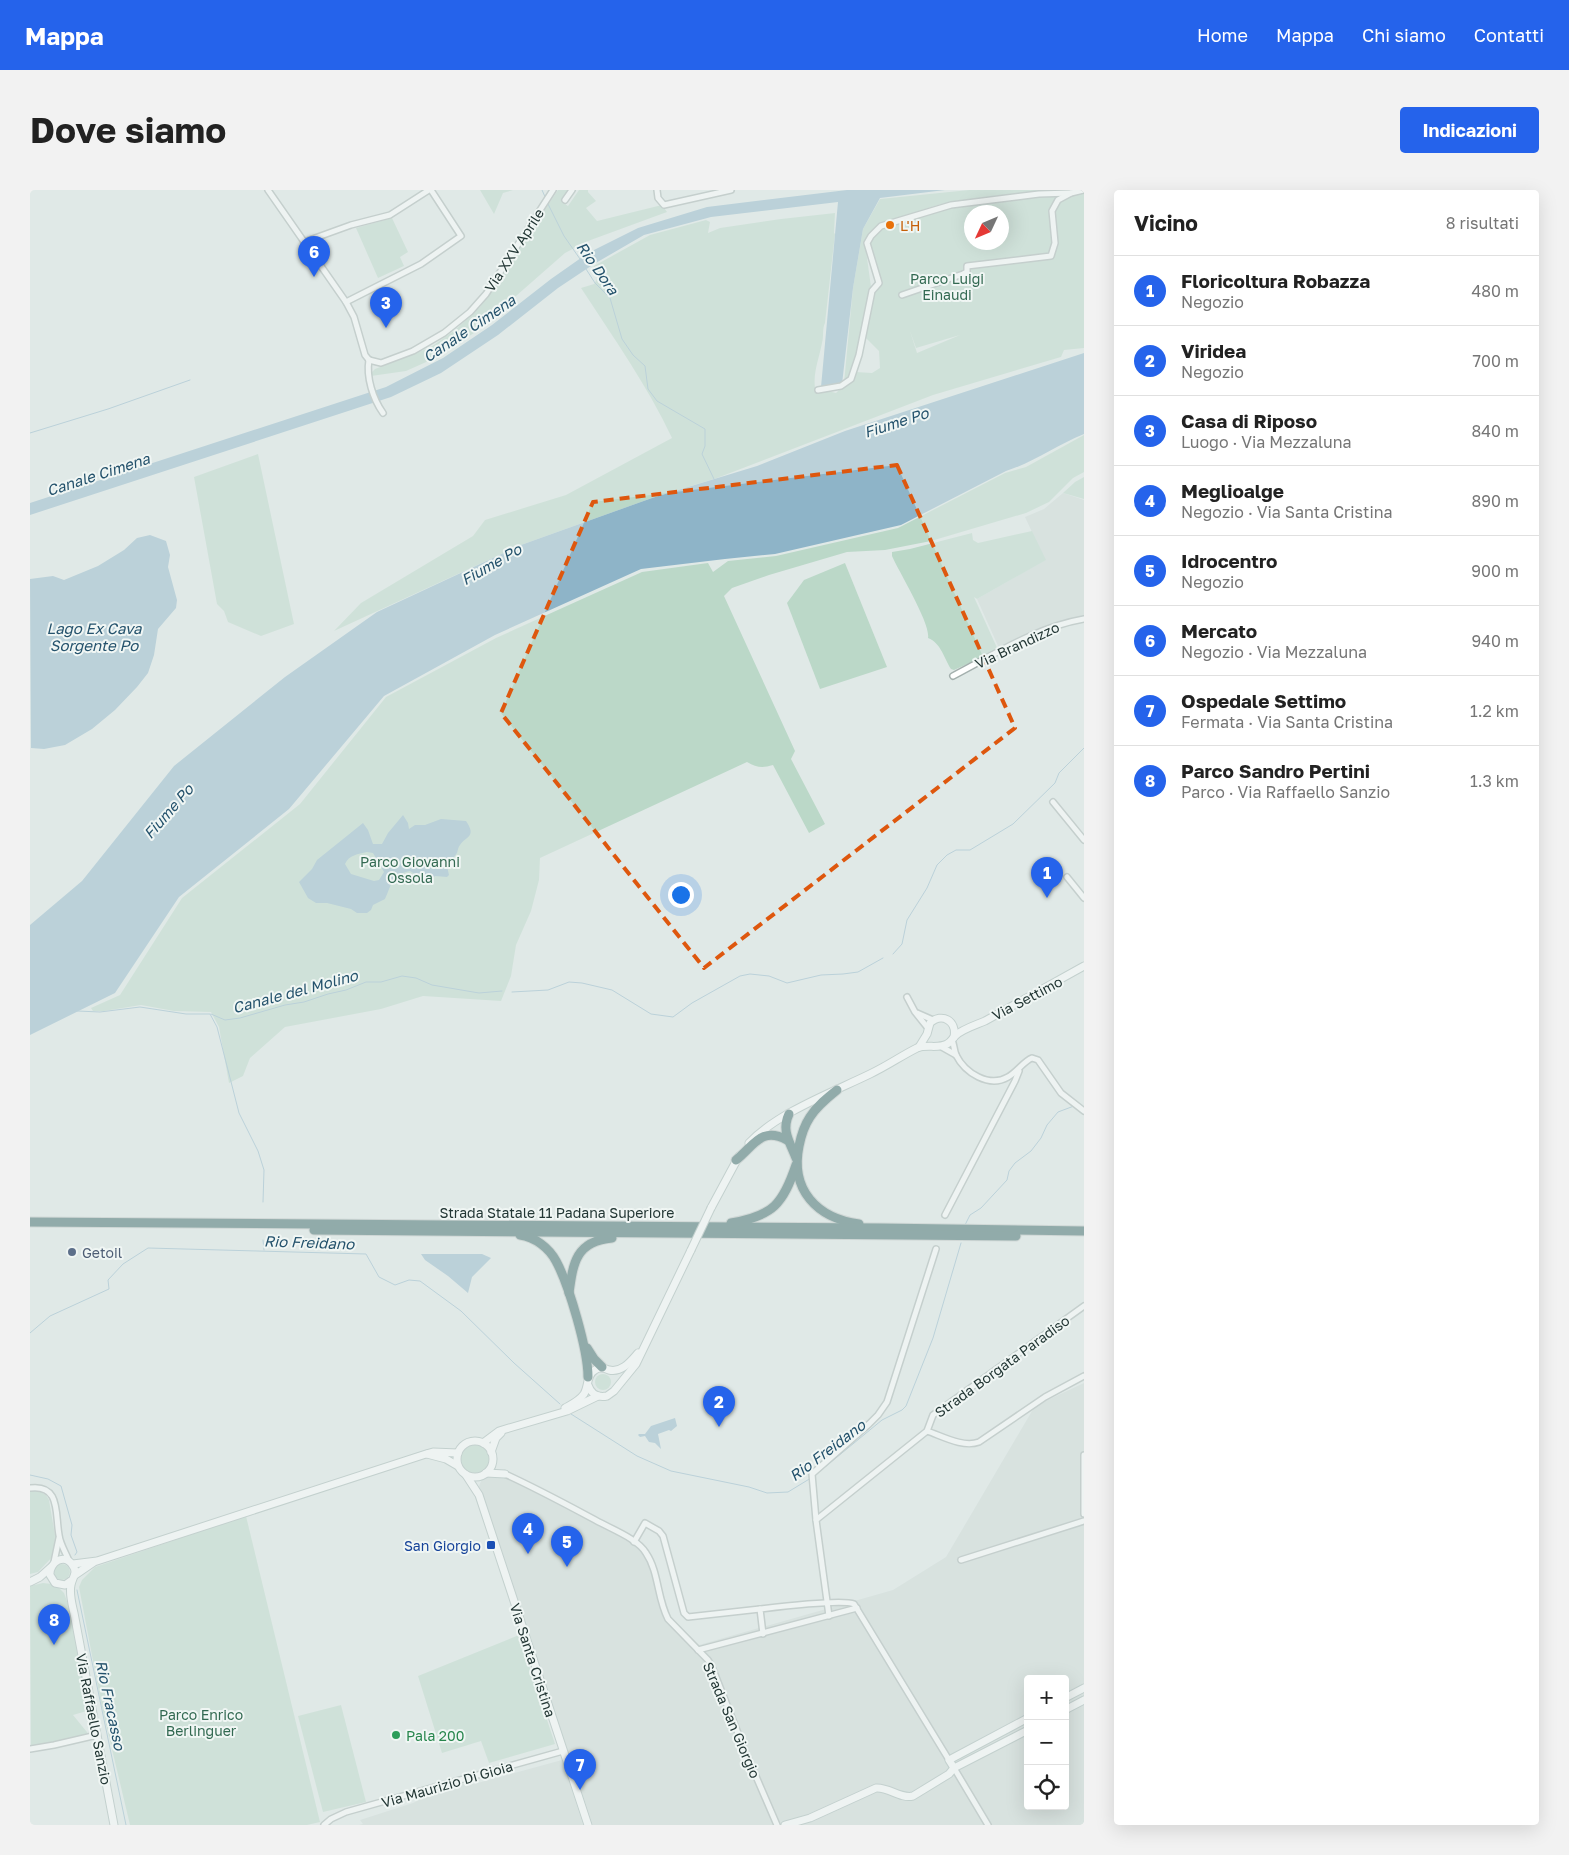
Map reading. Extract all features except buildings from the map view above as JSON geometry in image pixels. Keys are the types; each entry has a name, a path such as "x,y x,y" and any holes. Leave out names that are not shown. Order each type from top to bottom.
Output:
{"highway":[{"path":"714,1226 763,1215 774,1208 789,1188 801,1136 809,1118 837,1090"},
{"path":"789,1114 785,1126 787,1140 805,1192 813,1203 825,1213 837,1219 881,1228"},
{"path":"736,1160 763,1136 775,1135 787,1140"},
{"name":"Strada Statale 11 Padana Superiore","path":"30,1222 100,1226"},
{"name":"Strada Statale 11 Padana Superiore","path":"30,1228 100,1226 714,1226 1084,1231"},
{"name":"Strada Statale 11 Padana Superiore","path":"121,1226 492,1232 1084,1237"},
{"path":"492,1232 525,1236 543,1245 556,1261 569,1294 583,1343 588,1381"},
{"path":"569,1294 573,1264 585,1246 603,1238 654,1233"},
{"path":"583,1343 594,1359 607,1369"}],"street":[{"path":"268,190 346,302 354,317 365,355 369,360 371,385 377,404 383,412"},
{"path":"304,242 351,225 390,215 430,190 461,236 421,264 346,302"},
{"path":"565,200 572,190"},
{"path":"657,190 658,198 664,205 731,190"},
{"path":"818,390 841,386 851,379 859,355 872,291 879,283 867,243 881,226 952,205 1038,194 1071,193 1084,190"},
{"name":"Via XXV Aprile","path":"369,360 381,363 396,358 429,342 459,322 486,294 551,192"},
{"path":"902,296 963,274 967,272 967,266 1051,256 1055,243 1052,211 1058,200 1071,193"},
{"name":"Via Brandizzo","path":"953,676 1029,637 1063,623 1084,619"},
{"path":"1053,802 1084,840"},
{"path":"1067,877 1084,898"},
{"name":"Via Settimo","path":"953,1038 1084,966"},
{"path":"908,997 927,1030 931,1042 956,1055 973,1074 984,1080 995,1081 1019,1070"},
{"path":"916,1012 933,1020 945,1018 954,1027 969,1028"},
{"path":"919,1047 933,1020"},
{"path":"954,1027 953,1038 956,1055"},
{"path":"588,1381 590,1391 603,1397 611,1394 636,1364 736,1160 746,1146 762,1130 789,1114 886,1066 919,1047 945,1045 953,1038"},
{"path":"945,1215 1014,1084 1019,1070 1027,1060 1032,1058 1038,1060 1060,1093 1084,1111"},
{"path":"1007,1077 1011,1078 1014,1084"},
{"path":"829,1616 812,1474 869,1424 887,1402 936,1249"},
{"name":"Strada Borgata Paradiso","path":"816,1520 927,1431 933,1414 1084,1306"},
{"path":"556,1413 577,1401 594,1370 622,1368 629,1364 644,1346"},
{"path":"607,1369 616,1376 616,1386"},
{"name":"Strada Borgata Paradiso","path":"927,1431 967,1444 974,1444 1045,1396 1084,1376"},
{"path":"483,1443 496,1432 581,1406 598,1396"},
{"path":"426,1454 446,1459 458,1466 466,1475 473,1477 483,1474 492,1462 491,1452 496,1438 505,1429"},
{"path":"458,1466 458,1453 463,1446 470,1442 483,1443 491,1452"},
{"path":"30,1582 40,1577 60,1560 71,1563 97,1561 426,1454 433,1452 458,1453"},
{"path":"1084,1455 1084,1514"},
{"name":"Strada San Giorgio","path":"492,1462 505,1474 534,1487 644,1549 650,1561 664,1611 668,1618 712,1667 744,1751 777,1825"},
{"name":"Strada San Giorgio","path":"483,1474 505,1474"},
{"name":"Via Santa Cristina","path":"479,1495 483,1474"},
{"name":"Via Santa Cristina","path":"466,1475 479,1495 588,1825"},
{"path":"30,1488 39,1487 46,1490 54,1500 59,1537 71,1563 74,1577"},
{"path":"961,1560 1084,1521"},
{"path":"634,1542 645,1523 659,1531 663,1536 684,1613 688,1617 850,1602 857,1608 988,1825"},
{"path":"53,1581 50,1575 59,1537"},
{"path":"30,1582 53,1581 61,1585 69,1583 74,1577 97,1561"},
{"name":"Via Raffaello Sanzio","path":"74,1577 71,1593 74,1612 114,1825"},
{"name":"Via Raffaello Sanzio","path":"61,1585 74,1612"},
{"path":"698,1650 857,1608"},
{"path":"760,1609 763,1634"},
{"path":"1069,1696 1084,1688"},
{"path":"1069,1708 1084,1700"},
{"path":"949,1760 1024,1720"},
{"path":"785,1825 810,1818 876,1788 884,1788 910,1797 949,1774 954,1768 1024,1732"},
{"path":"998,1734 1003,1743"},
{"path":"30,1749 97,1735"},
{"name":"Via Maurizio Di Gioia","path":"324,1825 331,1819 346,1812 563,1751"}],"highlighted area":[{"path":"897,465 1015,728 704,968 501,713 593,502"}],"shaded area":[{"path":"1063,493 1084,500 1084,616 1063,621 999,648 977,599 1045,560 1025,517 1044,509"},
{"path":"1084,1383 1084,1825 593,1825 479,1486 482,1479 488,1475 504,1476 649,1550 671,1617 699,1645 893,1590 946,1557 1035,1406"},
{"path":"562,1760 583,1825 359,1825 363,1824 360,1820 413,1803 460,1784 474,1784"}],"green space":[{"path":"480,190 513,190 503,193 494,214"},
{"path":"558,190 569,190 561,201 568,206 579,190 588,190 596,201 586,208 597,221 662,205 667,212 588,241 565,253 474,333 433,359 406,371 371,376 375,369 431,347 455,330 480,307"},
{"name":"Parco Luigi Einaudi","path":"969,190 1044,190 941,204 881,223 869,233 865,243 871,287 856,372 872,373 880,368 879,351 865,337 873,292 881,285 868,243 875,233 886,226 942,210 964,206 964,250 1009,250 1009,205 973,205 1073,195 1084,192 1084,348 1064,350 1061,357 933,395 717,478 652,498 521,545 334,631 361,603 473,536 485,520 566,495 672,438 641,380 581,288 594,284 599,276 593,269 594,266 650,235 706,220 710,222 708,233 720,228 835,213 835,234 825,323 816,371 815,388 836,393 839,390 837,385 844,383 853,288 863,229 880,199","holes":["910,331 916,348 960,335 917,353"]},
{"path":"392,218 408,252 400,257 404,266 378,278 356,228"},
{"name":"Parco Giovanni Ossola","path":"1084,435 1084,472 1073,478 1049,502 1026,513 931,541 885,550 847,552 732,588 724,596 795,751 791,759 825,824 809,833 773,765 760,767 747,762 540,858 539,880 531,911 516,945 511,976 501,1001 423,996 381,1009 285,1027 250,1058 243,1076 229,1083 219,1027 211,1012 174,1011 141,1005 104,1011 93,1011 91,1008 120,995 182,898 300,804 386,697 496,638 642,572 708,563 713,572 728,561 776,556 898,528 1005,473 1026,467"},
{"path":"258,454 294,624 261,636 228,622 224,611 217,604 194,477"},
{"path":"1084,477 1084,499 1063,493 1075,482"},
{"path":"1032,531 1046,560 977,599 974,597 998,650 954,670 951,669 939,647 928,638 925,622 892,556 892,552 972,533 973,540 978,543"},
{"path":"845,563 887,667 820,689 787,603 804,580"},
{"path":"603,1374 609,1376 611,1382 609,1388 603,1390 597,1388 595,1382 597,1376"},
{"path":"475,1445 485,1449 489,1459 485,1469 475,1473 465,1469 461,1459 465,1449"},
{"path":"36,1489 46,1495 49,1500 55,1535 54,1555 38,1572 30,1574 30,1491"},
{"name":"Parco Enrico Berlinguer","path":"246,1516 320,1822 307,1825 130,1825 101,1703 79,1587 82,1580 95,1567"},
{"path":"59,1564 65,1564 70,1569 68,1578 59,1580 54,1575 54,1569"},
{"path":"43,1583 52,1584 64,1593 73,1620 90,1710 73,1715 91,1737 31,1747 30,1586"},
{"path":"519,1635 555,1744 489,1763 481,1741 442,1753 418,1676"},
{"path":"341,1705 366,1802 323,1812 298,1716"}],"water":[{"path":"847,190 945,190 880,198 863,229 853,288 842,384 821,387 838,202 711,217 644,235 594,264 558,288 498,335 441,373 391,397 30,515 30,503 386,387 443,358 492,325 588,253 638,228 707,207"},
{"name":"Fiume Po","path":"1084,353 1084,434 1006,471 901,525 775,554 641,569 495,635 384,696 289,809 179,897 115,993 30,1035 30,925 82,881 174,766 285,677 377,612 521,545 652,498 757,466 845,431"},
{"name":"Lago Ex Cava Sorgente Po","path":"150,535 166,541 170,555 168,567 177,600 176,608 158,629 154,655 148,673 115,710 92,729 65,745 44,749 31,748 30,579 53,576 64,580 98,566 124,550 137,538"},
{"path":"403,815 409,829 415,825 425,825 441,819 466,821 471,830 469,836 459,846 457,853 447,866 449,875 447,877 435,876 431,880 424,880 410,871 399,875 393,881 385,899 373,905 367,913 357,913 351,909 327,903 316,903 308,898 299,882 312,869 317,860 363,823 368,830 373,844 382,844 388,833","holes":["360,853 373,853 384,872 379,880 374,881 351,874 345,864 349,859"]},
{"path":"421,1254 482,1254 491,1258 472,1277 468,1293 425,1260"},
{"path":"675,1418 677,1426 671,1431 658,1434 661,1449 655,1443 649,1442 645,1436 640,1437 638,1435 645,1434 651,1426"}],"waterway":[{"name":"Rio Dora","path":"542,190 546,199"},
{"name":"Rio Dora","path":"547,202 564,236 580,259"},
{"name":"Rio Dora","path":"586,269 595,283 610,298 622,339 633,355 645,366 648,389 657,401 705,429 705,446 702,454 714,479"},
{"path":"30,433 108,409 190,380"},
{"name":"Canale del Molino","path":"893,954 902,944 907,920 927,888 937,865 947,855 956,850 970,850 1013,824 1055,783 1059,773 1084,748"},
{"name":"Canale del Molino","path":"512,992 548,990 569,982 582,983 612,990 651,1014 673,1017 692,1003 740,976 750,974 769,976 787,983 821,975 858,972 883,958"},
{"name":"Canale del Molino","path":"211,1014 225,1020 240,1018 285,1005 304,1002 366,982 381,982 402,976 416,978 432,985 479,993 502,991"},
{"path":"77,1011 100,1012 140,1007 186,1014 210,1014 217,1027 239,1113 258,1151 264,1170 263,1202"},
{"name":"Rio Freidano","path":"965,1225 970,1215 981,1208 1007,1180 1009,1171 1015,1163 1031,1151 1041,1138 1047,1125 1058,1112 1074,1106"},
{"path":"263,1240 264,1250"},
{"name":"Rio Freidano","path":"814,1476 882,1420 906,1406 933,1338 961,1243"},
{"name":"Rio Freidano","path":"30,1333 50,1316 109,1289 108,1280 123,1264 148,1248 366,1254 379,1277 395,1285 409,1280 420,1281 461,1311 514,1363 560,1404"},
{"name":"Rio Freidano","path":"571,1414 637,1456 671,1471 749,1487 767,1493 788,1492 811,1478"},
{"name":"Rio Fracasso","path":"30,1475 48,1479 61,1486 72,1525 71,1535 77,1552 75,1555"},
{"name":"Rio Fracasso","path":"77,1590 126,1825"}],"place":[{"name":"L'H","path":"890,225"},
{"name":"Mercato","path":"314,277"},
{"name":"Casa di Riposo","path":"386,328"},
{"name":"Floricoltura Robazza","path":"1047,898"},
{"name":"Getoil","path":"72,1252"},
{"name":"Viridea","path":"719,1427"},
{"name":"San Giorgio","path":"491,1545"},
{"name":"Meglioalge","path":"528,1554"},
{"name":"Idrocentro","path":"567,1567"},
{"name":"Parco Sandro Pertini","path":"54,1645"},
{"name":"Pala 200","path":"396,1735"},
{"name":"Ospedale Settimo","path":"580,1790"}],"water label":[{"name":"Canale Cimena","path":"469,328"},
{"name":"Canale Cimena","path":"98,474"}]}
